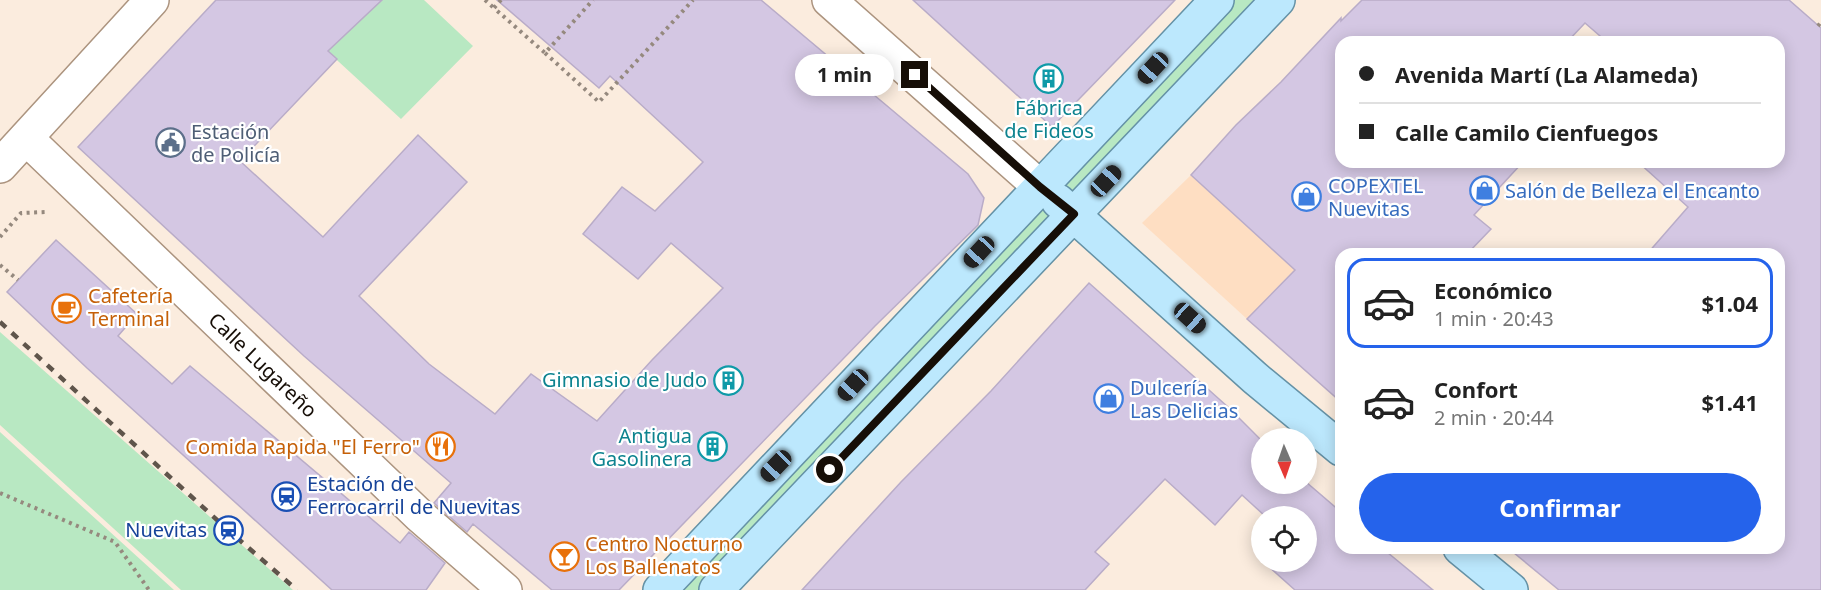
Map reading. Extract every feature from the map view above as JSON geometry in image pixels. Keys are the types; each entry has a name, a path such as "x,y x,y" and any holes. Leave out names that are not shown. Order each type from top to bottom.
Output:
{"main road":[{"path":"660,590 1217,0"},
{"path":"717,590 1278,0"},
{"path":"1040,187 1074,214 1255,378 1335,444"},
{"path":"1467,554 1511,590"}],"street":[{"path":"0,166 152,0"},
{"path":"830,0 1040,187"},
{"name":"Calle Lugareño","path":"26,138 420,516 505,590"}],"path":[{"path":"485,0 599,102 693,0"},
{"path":"494,8 501,0"},
{"path":"545,53 593,0"},
{"path":"0,265 18,280"},
{"path":"0,493 115,542 149,590"}],"shaded area":[{"path":"1191,175 1295,270 1247,319 1142,223"}],"green space":[{"path":"382,0 424,0 473,46 401,119 314,39"},
{"path":"1217,0 1278,0 716,590 660,590"},
{"path":"0,332 293,590 181,590 0,425"},
{"path":"0,432 174,590 0,590"}],"building":[{"path":"216,0 382,0 328,51 337,59 240,161 323,237 418,135 467,182 359,296 429,364 495,414 531,374 597,421 652,360 723,288 671,243 638,279 583,234 622,187 655,211 703,162 610,76 599,88 497,0 761,0 968,174 984,198 978,225 875,326 619,590 552,590 473,524 467,532 434,503 451,483 304,356 78,147"},
{"name":"Fábrica de Fideos","path":"913,0 1175,0 1052,127"},
{"path":"1362,0 1789,0 1821,28 1821,590 1559,590 1515,554 1785,554 1785,248 1652,248 1688,207 1645,168 1785,168 1785,36 1600,36 1585,23 1573,36 1335,36 1335,168 1517,168 1474,215 1491,229 1473,248 1335,248 1335,397 1247,319 1295,270 1191,175 1236,125 1281,82 1341,18 1341,21"},
{"name":"Estación de Ferrocarril de Nuevitas","path":"56,240 137,314 118,336 172,384 190,366 400,543 409,532 445,563 426,590 332,590 87,368 7,292"},
{"path":"1089,283 1251,430 1251,494 1317,494 1317,491 1335,507 1335,554 1389,554 1433,590 1295,590 1275,572 1317,572 1317,506 1254,506 1242,495 1215,525 1165,479 1095,552 1109,564 1085,590 802,590 901,482 991,391"}],"railway":[{"path":"0,322 297,590"}],"place":[{"name":"Fábrica de Fideos","path":"1049,78"},
{"name":"Estación de Policía","path":"170,143"},
{"name":"Salón de Belleza el Encanto","path":"1484,191"},
{"name":"COPEXTEL Nuevitas","path":"1307,197"},
{"name":"Cafetería Terminal","path":"67,308"},
{"name":"Gimnasio de Judo","path":"728,380"},
{"name":"Dulcería Las Delicias","path":"1109,399"},
{"name":"Comida Rapida \"El Ferro\"","path":"441,447"},
{"name":"Antigua Gasolinera","path":"713,447"},
{"name":"Estación de Ferrocarril de Nuevitas","path":"286,496"},
{"name":"Nuevitas","path":"228,530"},
{"name":"Centro Nocturno Los Ballenatos","path":"564,556"}],"route":[{"path":"830,470 1074,214 1040,187 915,75"}]}
